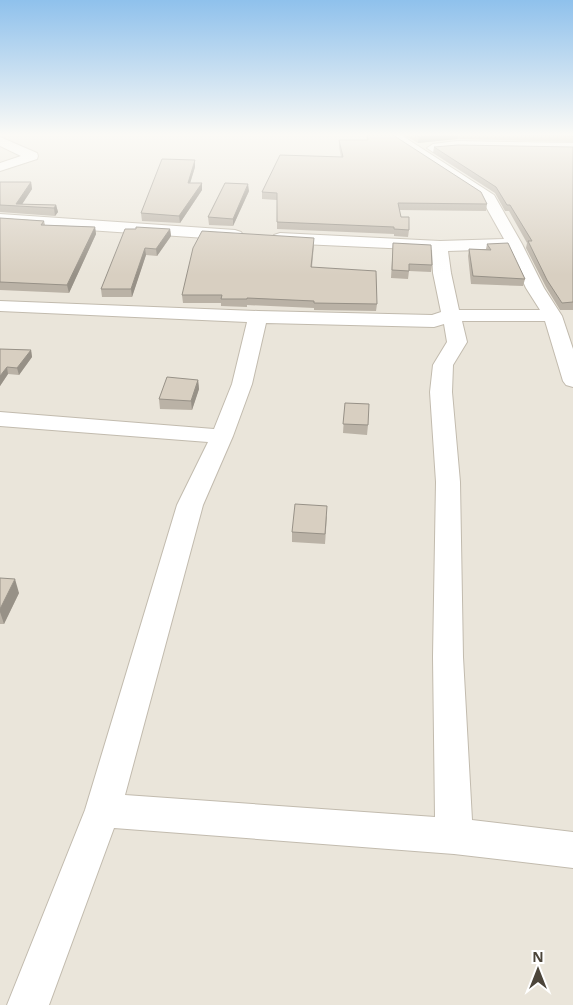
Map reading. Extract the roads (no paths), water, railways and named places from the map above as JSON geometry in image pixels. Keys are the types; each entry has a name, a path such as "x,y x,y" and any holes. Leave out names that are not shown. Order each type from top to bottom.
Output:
{"street":[{"path":"467,182 487,195 514,244 535,288 553,316 573,381"},
{"path":"0,219 248,235"},
{"path":"268,237 440,246 514,244"},
{"path":"440,246 442,273 457,342 444,365 441,392 448,482 448,657 454,836"},
{"path":"0,306 258,317 434,321 450,314 553,316"},
{"path":"28,1005 103,810 190,505 242,384 258,317"},
{"path":"0,419 176,432 216,447"},
{"path":"103,810 454,836 573,850"}]}
